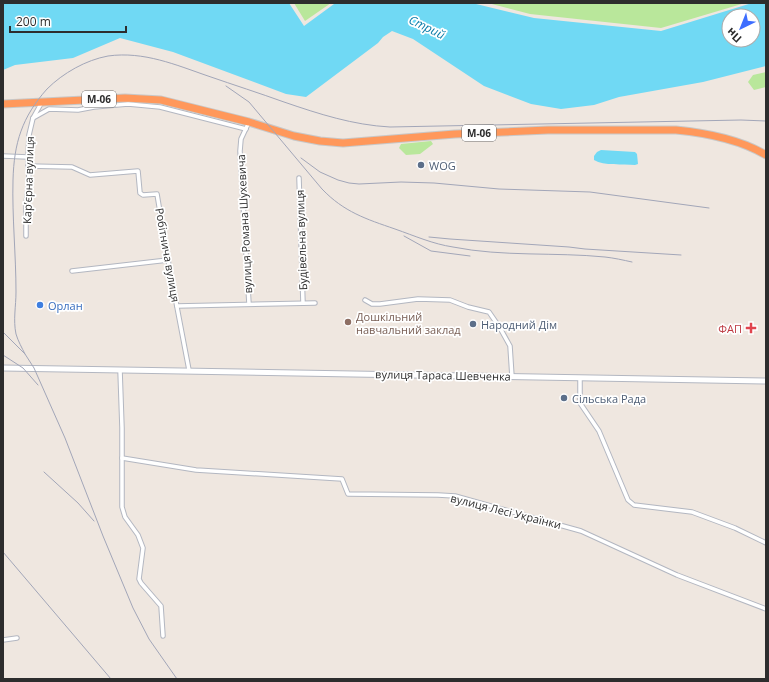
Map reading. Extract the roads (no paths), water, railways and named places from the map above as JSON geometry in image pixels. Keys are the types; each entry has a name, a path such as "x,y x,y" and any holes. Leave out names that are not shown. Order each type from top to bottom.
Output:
{"highway":[{"name":"М-06","path":"3,104 148,98 181,104 248,126 320,141 343,143 455,134 548,130 676,130 727,139 745,145 766,155"}],"street":[{"name":"Карʼєрна вулиця","path":"26,236 26,203 29,181 29,135 33,118 42,102"},
{"path":"33,118 49,109 78,110 128,104 160,107 248,126"},
{"name":"вулиця Романа Шухевича","path":"248,126 241,139 240,151 249,304"},
{"path":"3,156 28,156"},
{"name":"Робітнича вулиця","path":"28,166 72,167 90,175 138,171 140,193 143,195 157,194 189,370"},
{"name":"Будівельна вулиця","path":"299,178 303,303"},
{"path":"72,270 168,260"},
{"path":"365,300 372,304 418,299 450,300 468,307 490,312 510,346 512,377"},
{"path":"177,306 315,303"},
{"name":"вулиця Тараса Шевченка","path":"3,368 766,381"},
{"path":"120,370 122,507 125,517 138,536 143,548 139,579 161,606 163,636"},
{"path":"580,378 580,403 599,431 628,500 634,505 692,512 735,528 766,543"},
{"name":"вулиця Лесі Українки","path":"122,458 196,470 342,479 348,494 455,496 581,531 677,575 766,609"},
{"path":"3,640 17,638"}],"water":[{"name":"Стрий","path":"3,3 289,3 304,26 334,4 472,3 534,18 661,31 721,13 721,48 761,48 761,8 736,8 752,3 766,3 766,66 703,82 619,97 594,105 561,109 531,104 484,86 413,39 392,31 306,97 286,94 173,52 120,38 73,58 15,65 3,70"},
{"path":"601,150 635,152 637,154 638,164 608,164 598,162 594,160 594,156"}],"railway":[{"path":"25,354 15,329 16,292 13,180 15,154 18,142 21,131 31,110 47,89 75,68 100,58 108,56 134,55 160,60 323,115 376,126 390,127 741,120 766,121"},
{"path":"226,86 249,102 330,197 347,209 365,218 424,240 453,247 491,252 605,257 632,262"},
{"path":"301,158 320,172 349,183 434,183 499,189 590,192 709,208"},
{"path":"404,236 431,251 470,256"},
{"path":"429,237 681,255"},
{"path":"3,332 25,354 34,368 65,438 133,608 149,639 177,679"},
{"path":"3,355 23,368 38,385"},
{"path":"44,472 78,503 94,521"},
{"path":"3,552 111,679"}],"place":[{"name":"WOG","path":"421,165"},
{"name":"Орлан","path":"40,305"},
{"name":"Дошкільний навчальний заклад","path":"348,322"},
{"name":"Народний Дім","path":"473,324"},
{"name":"ФАП","path":"751,328"},
{"name":"Сільська Рада","path":"564,398"}]}
